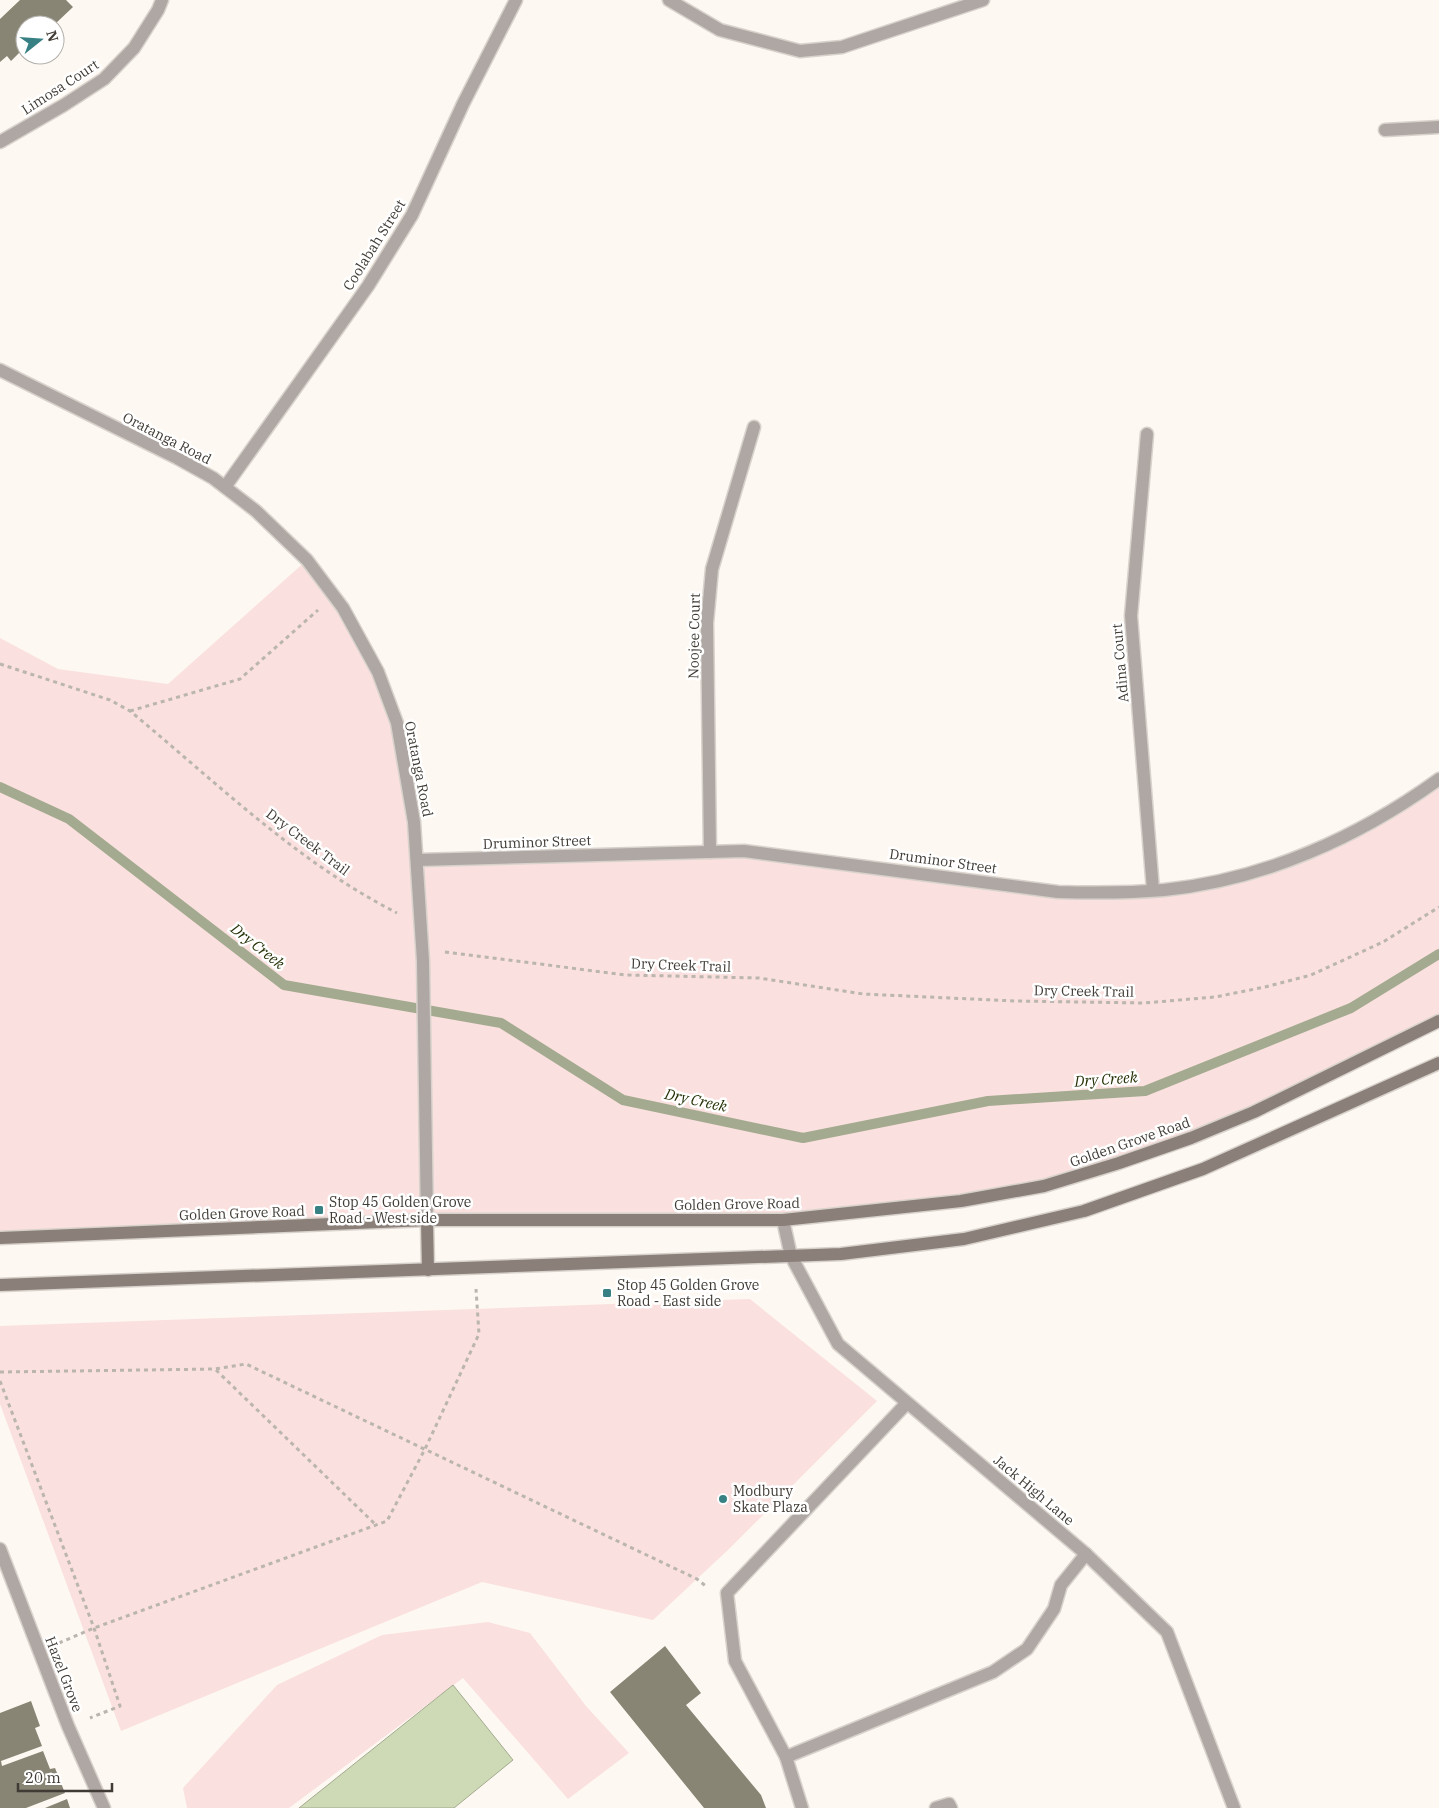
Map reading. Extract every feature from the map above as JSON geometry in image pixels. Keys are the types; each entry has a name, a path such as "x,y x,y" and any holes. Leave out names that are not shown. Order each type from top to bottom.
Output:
{"main road":[{"name":"Golden Grove Road","path":"0,1238 427,1220 783,1220 961,1201 1044,1186 1191,1138 1254,1112 1439,1021"},
{"path":"0,1285 841,1254 964,1239 1084,1211 1203,1169 1439,1063"},
{"path":"427,1220 428,1270"}],"street":[{"name":"Limosa Court","path":"0,142 64,105 104,78 134,48 158,10 162,0"},
{"name":"Coolabah Street","path":"225,487 368,286 412,215 463,104 516,0"},
{"path":"669,0 720,30 800,51 842,47 983,0"},
{"path":"1385,130 1439,127"},
{"name":"Oratanga Road","path":"0,370 177,458 225,487 256,511 307,560 343,608 378,672 397,723 414,822 418,860 426,1056 427,1220"},
{"name":"Noojee Court","path":"710,852 708,623 712,569 754,427"},
{"name":"Adina Court","path":"1147,434 1131,616 1153,890"},
{"name":"Druminor Street","path":"418,860 744,851 779,854 1058,892 1105,893 1153,890 1220,880 1264,869 1309,853 1360,830 1407,802 1439,779"},
{"name":"Jack High Lane","path":"783,1220 791,1256 838,1344 1086,1554 1167,1632 1234,1808"},
{"path":"802,1808 786,1757 735,1661 727,1593 907,1403"},
{"name":"Hazel Grove","path":"0,1549 68,1726 104,1808"},
{"path":"786,1757 993,1672 1027,1649 1054,1609 1061,1585 1086,1554"},
{"path":"936,1808 949,1804 951,1808"}],"path":[{"path":"130,711 240,679 334,596"},
{"name":"Dry Creek Trail","path":"0,664 110,700 130,711 247,811 324,870 367,898 398,914"},
{"name":"Dry Creek Trail","path":"423,955 453,954 626,975 759,978 863,994 1015,1001 1144,1003 1214,997 1265,988 1311,975 1383,942 1439,907"},
{"path":"40,1652 94,1628 387,1521 425,1450 479,1334 475,1268"},
{"path":"0,1372 215,1369 246,1364 697,1579 729,1605"},
{"path":"215,1369 376,1525"},
{"path":"0,1381 94,1628 120,1706 68,1726"}],"shaded area":[{"path":"307,560 334,596 397,723 418,860 744,851 1058,892 1165,890 1309,853 1439,779 1439,1021 1254,1112 1044,1186 783,1220 427,1220 0,1238 0,638 58,669 168,684"},
{"path":"750,1299 877,1401 729,1549 653,1620 482,1582 121,1731 0,1404 0,1326"},
{"path":"488,1622 530,1633 586,1706 629,1753 568,1799 463,1678 289,1808 187,1808 183,1788 277,1685 382,1635"},
{"path":"453,1685 513,1760 454,1808 299,1808"}],"building":[{"path":"20,0 66,0 73,7 65,15 15,15 15,57 11,61 7,56 0,62 0,19"},
{"path":"665,1646 701,1693 686,1705 761,1795 766,1808 704,1808 610,1692"},
{"path":"31,1701 40,1726 35,1728 42,1746 1,1761 2,1766 43,1751 50,1769 55,1768 65,1793 26,1808 0,1808 0,1713"},
{"path":"67,1799 70,1808 45,1808"}],"waterway":[{"name":"Dry Creek","path":"0,787 69,819 284,985 501,1023 623,1100 803,1138 988,1101 1145,1091 1351,1008 1439,954"}],"place":[{"name":"Stop 45 Golden Grove Road - West side","path":"319,1210"},
{"name":"Stop 45 Golden Grove Road - East side","path":"607,1293"},
{"name":"Modbury Skate Plaza","path":"723,1499"}]}
